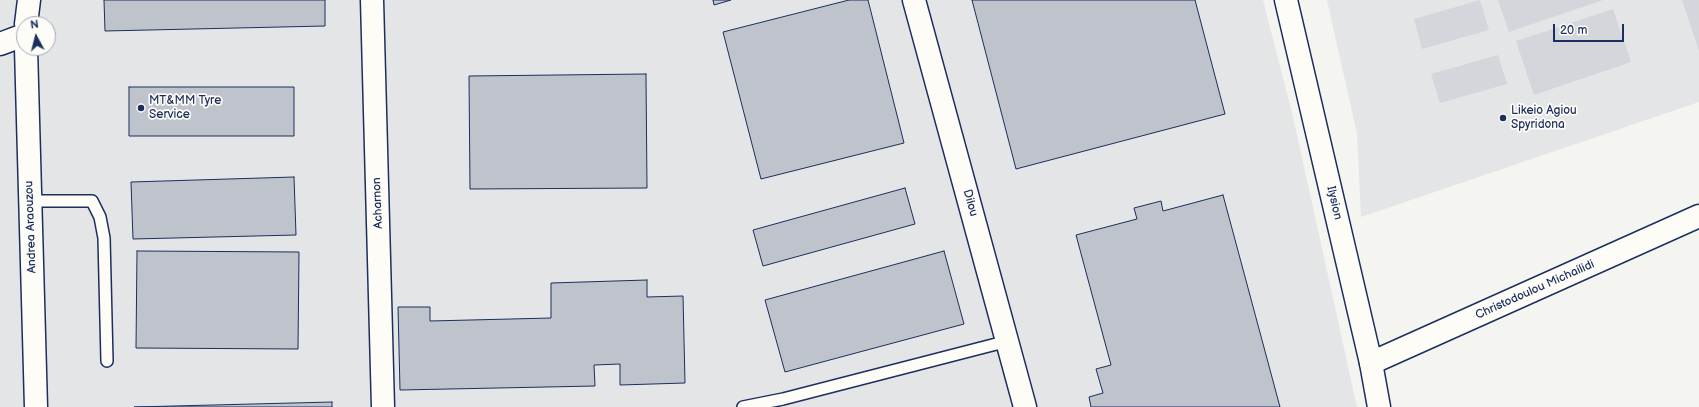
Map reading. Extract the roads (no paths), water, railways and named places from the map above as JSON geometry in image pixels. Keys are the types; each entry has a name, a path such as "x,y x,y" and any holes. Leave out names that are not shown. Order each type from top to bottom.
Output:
{"street":[{"path":"27,16 29,0"},
{"name":"Acharnon","path":"372,0 383,407"},
{"name":"Dilou","path":"914,0 1025,407"},
{"name":"Ilysion","path":"1286,0 1379,407"},
{"path":"0,44 16,38"},
{"name":"Andrea Araouzou","path":"26,56 36,407"},
{"name":"Christodoulou Michailidi","path":"1370,363 1699,216"}],"lane":[{"path":"30,201 92,201 100,217 104,238 107,362"},
{"path":"743,407 783,399 1008,341"}],"place":[{"name":"MT&MM Tyre Service","path":"141,108"},
{"name":"Likeio Agiou Spyridona","path":"1503,118"}]}
